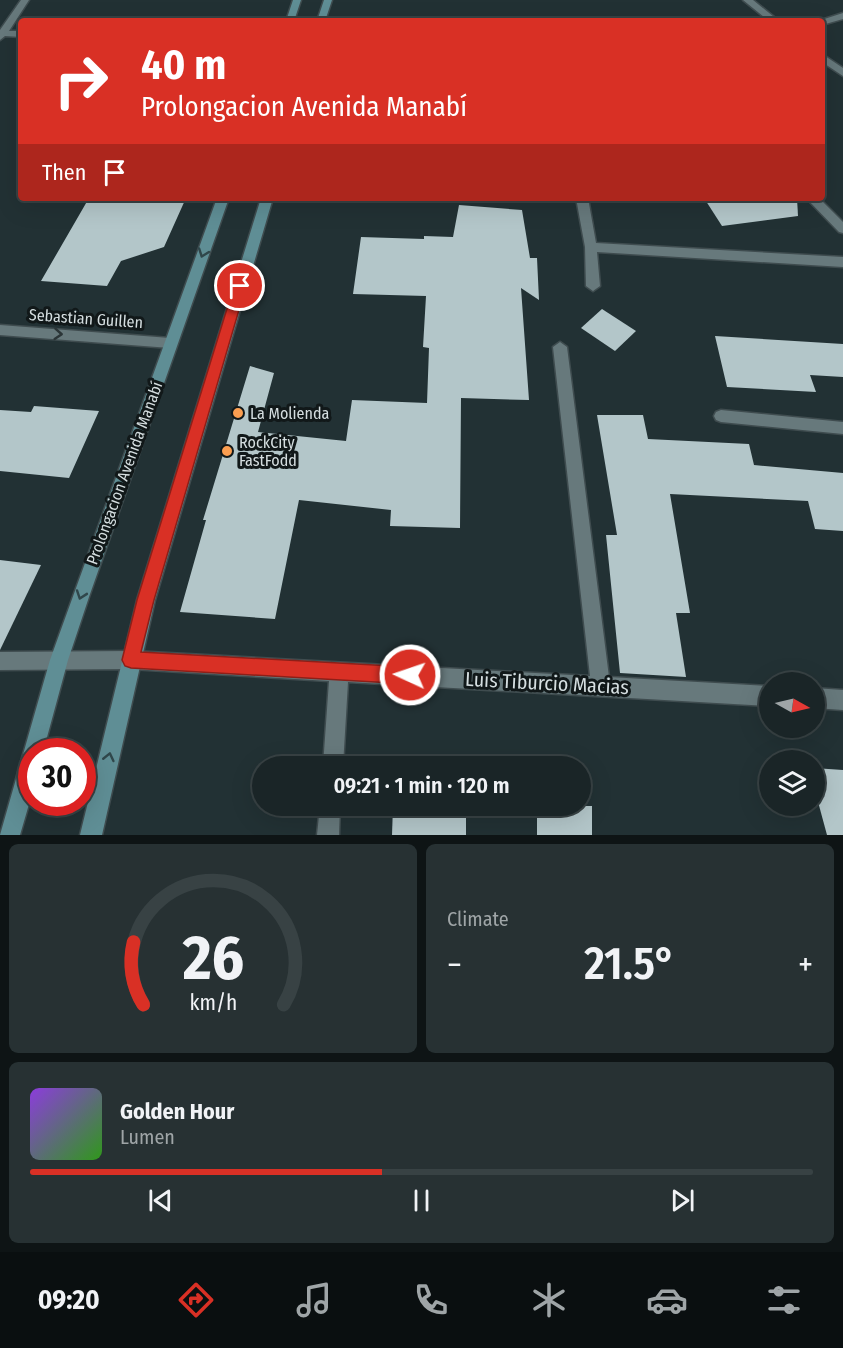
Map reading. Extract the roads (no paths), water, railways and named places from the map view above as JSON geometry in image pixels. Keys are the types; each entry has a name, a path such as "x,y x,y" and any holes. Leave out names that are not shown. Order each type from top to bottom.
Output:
{"main road":[{"path":"291,18 297,0"},
{"path":"322,18 327,0"},
{"name":"Prolongacion Avenida Manabí","path":"37,738 59,660 222,201"},
{"path":"91,835 146,600 266,201"},
{"path":"9,835 18,804"}],"street":[{"path":"1,35 26,0"},
{"path":"747,0 771,18"},
{"path":"825,21 843,16"},
{"path":"1,35 18,34"},
{"path":"825,59 843,73"},
{"path":"583,201 591,247 593,286"},
{"path":"815,201 843,229"},
{"path":"591,247 843,262"},
{"name":"Sebastian Guillen","path":"0,330 170,343"},
{"path":"560,347 601,686"},
{"path":"721,416 843,428"},
{"name":"Luis Tiburcio Macias","path":"0,661 131,660 759,695"},
{"path":"334,756 339,672"},
{"path":"825,699 843,700"},
{"path":"328,835 329,816"}],"place":[{"name":"La Molienda","path":"238,413"},
{"name":"RockCity FastFodd","path":"227,451"}]}
